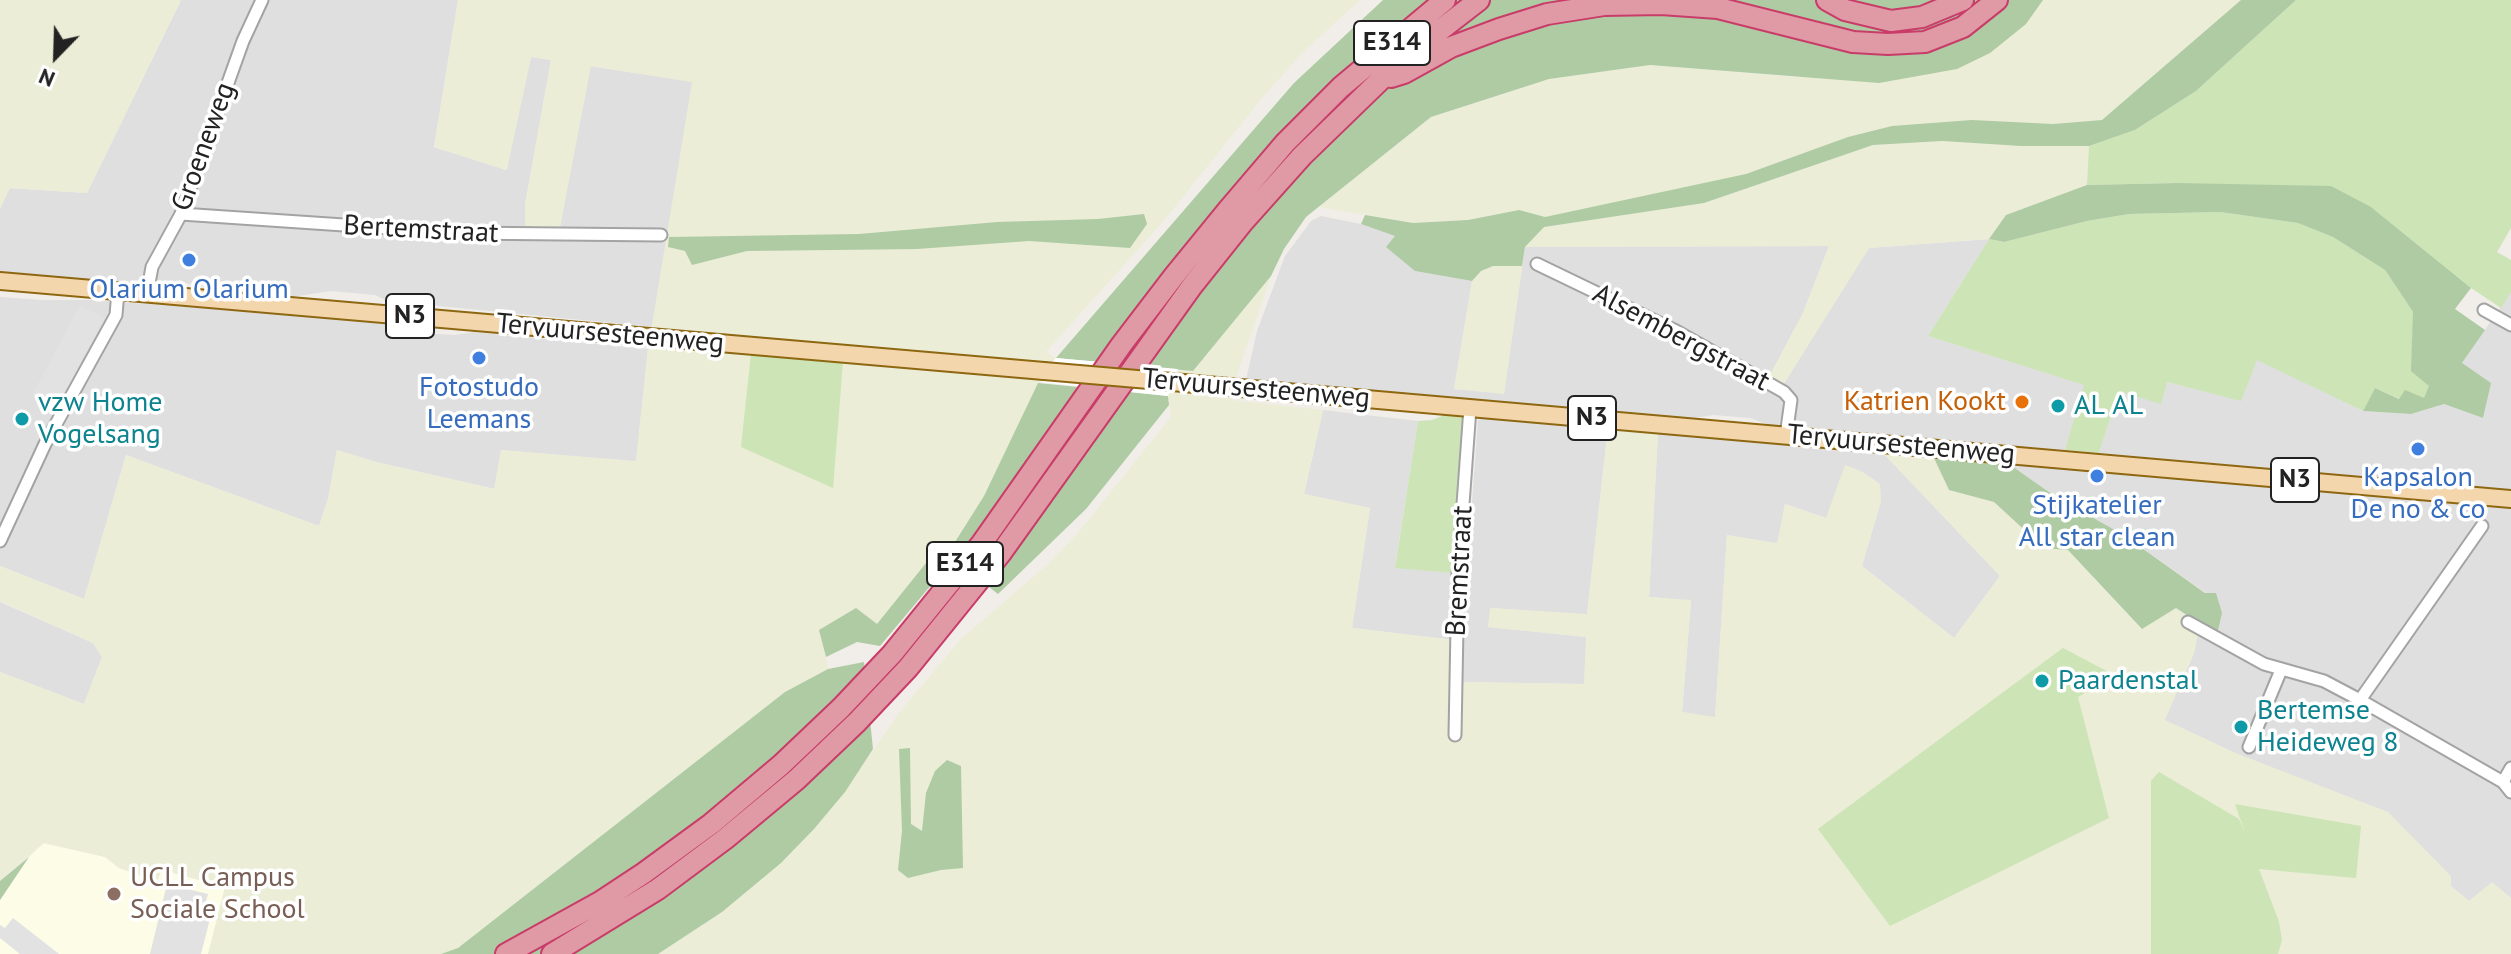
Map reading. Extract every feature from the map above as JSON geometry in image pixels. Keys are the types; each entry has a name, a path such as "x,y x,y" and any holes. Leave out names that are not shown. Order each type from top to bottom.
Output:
{"highway":[{"name":"E314","path":"506,954 600,902 678,848 770,775 841,708 892,654 982,543 1122,344 1174,276 1285,143 1341,87 1445,0"},
{"name":"E314","path":"552,954 658,889 725,839 796,780 908,668 1001,553 1192,286 1302,156 1399,62 1479,0"},
{"path":"1827,0 1845,10 1891,21 1922,17 1963,0"},
{"path":"1380,80 1404,73 1451,47 1499,29 1547,14 1604,5 1661,4 1718,8 1853,42 1888,44 1925,42 1963,27 1997,0"}],"main road":[{"name":"Tervuursesteenweg","path":"0,281 2511,499"}],"street":[{"name":"Groeneweg","path":"147,294 152,267 181,214 243,41 262,0"},
{"name":"Bertemstraat","path":"181,214 462,233 661,235"},
{"name":"Alsembergstraat","path":"1537,264 1676,331 1784,392 1791,400 1786,436"},
{"path":"0,541 45,444 116,315 118,291"},
{"path":"2484,310 2511,325"},
{"name":"Bremstraat","path":"1455,735 1458,573 1470,408"},
{"path":"2360,700 2482,526"},
{"path":"2188,622 2264,664 2324,681 2503,782 2511,792"},
{"path":"2249,747 2281,670"},
{"path":"2503,782 2511,768"}],"shaded area":[{"path":"0,0 181,0 87,193 10,188 0,209"},
{"path":"181,0 458,0 434,147 506,170 531,57 551,60 525,205 525,226 560,227 590,66 693,82 653,327 388,301 375,295 331,291 292,297 168,281 134,282 0,273 0,209 9,188 87,193"},
{"path":"458,0 1360,0 1302,53 1167,217 1046,352 1056,358 1045,371 1044,381 1038,384 984,496 948,553 934,553 877,624 820,630 828,669 785,692 458,948 442,954 208,954 225,887 162,870 157,881 119,868 105,857 44,843 0,881 0,672 84,704 102,657 93,643 0,601 0,566 84,599 126,455 319,526 328,499 337,450 494,489 501,450 636,461 648,349 692,82 591,66 560,227 525,226 525,205 551,60 531,57 507,170 434,147"},
{"path":"2043,0 2241,0 2102,120 2053,124 1892,126 1848,137 1746,174 1660,195 1545,217 1519,210 1468,220 1413,223 1319,207 1431,117 1549,79 1650,65 1795,77 2026,24"},
{"path":"1942,141 2089,146 2087,185 2006,215 1989,239 1869,248 1784,384 1770,375 1803,313 1829,246 1525,247 1543,227 1704,203 1873,145"},
{"path":"1321,216 1361,224 1395,236 1415,271 1472,281 1454,389 1504,393 1525,247 1829,246 1803,313 1770,375 1783,384 1869,248 1989,239 1928,336 2085,385 2065,450 1775,427 1750,418 1713,415 1690,419 1246,380 1257,331 1285,256 1311,221"},
{"path":"1493,266 1522,266 1504,394 1454,389 1472,281 1481,271"},
{"path":"1271,276 1237,375 1232,400 1323,410 1304,494 1370,508 1352,628 1463,641 1460,682 1584,684 1586,637 1488,627 1490,608 1587,614 1608,428 1658,433 1649,597 1691,600 1682,712 1715,717 1727,535 1777,543 1785,504 1826,518 1845,465 1863,472 1880,484 1881,501 1862,566 1954,638 2000,576 1883,453 1934,458 1949,490 1994,502 2044,548 2068,550 2141,629 2176,608 2200,625 2194,653 2165,720 2233,752 2388,812 2451,876 2451,886 2469,901 2492,882 2511,898 2511,954 658,954 722,912 781,863 814,829 845,791 898,714 961,639 1048,564 1077,534 1171,417 1168,396 1178,369 1193,371"},
{"path":"2511,292 2511,490 2099,453 2119,391 2166,382 2240,400 2257,359 2363,411 2411,414 2444,404 2483,418 2462,363"},
{"path":"0,297 94,300 345,319 397,324 420,333 455,335 474,332 648,349 636,462 501,450 495,489 337,450 328,499 319,526 126,455 84,599 0,566"},
{"path":"80,305 104,318 57,408 32,395"},
{"path":"1323,410 1418,421 1395,567 1458,573 1467,572 1478,420 1486,418 1608,428 1587,615 1491,608 1488,627 1587,637 1584,684 1459,682 1462,641 1352,628 1370,508 1304,494"},
{"path":"1658,433 1883,453 2000,576 1954,638 1862,566 1881,501 1826,518 1785,504 1778,544 1727,535 1715,718 1682,712 1691,601 1649,597"},
{"path":"2009,464 2511,508 2511,898 2492,883 2469,901 2451,886 2233,752 2164,720 2194,653 2206,593 2122,534 2056,497"},
{"path":"0,602 93,643 102,657 84,704 0,672"},
{"name":"UCLL Campus Sociale School","path":"43,843 105,857 119,868 157,881 162,870 226,887 208,954 0,954 0,900 29,857"},
{"path":"167,884 208,894 205,905 213,907 201,954 150,954"},
{"path":"13,918 59,954 20,954 0,938 0,925 5,928"}],"green space":[{"path":"1383,0 2043,0 2026,24 1990,53 1957,69 1879,83 1650,65 1549,79 1431,117 1306,217 1284,249 1271,276 1193,371 1056,358 1294,83"},
{"path":"2241,0 2296,0 2196,91 2135,130 2089,146 1942,141 1873,145 1704,203 1544,227 1525,247 1522,266 1493,266 1481,271 1472,281 1415,271 1386,247 1395,236 1361,224 1365,215 1413,223 1468,220 1519,210 1545,217 1746,174 1848,137 1892,126 1972,120 2053,124 2102,120"},
{"path":"2296,0 2511,0 2511,228 2497,252 2511,260 2511,292 2501,308 2471,288 2371,207 2177,183 2087,185 2089,146 2135,130 2196,91"},
{"path":"2087,185 2331,186 2371,207 2471,288 2455,309 2485,330 2462,363 2491,383 2483,418 2444,404 2411,414 2363,411 2375,388 2399,399 2405,390 2424,398 2429,386 2411,371 2413,312 2385,270 2333,237 2298,223 2220,212 2129,214 2004,242 1989,239 2006,215"},
{"path":"2220,212 2298,223 2333,237 2385,270 2413,312 2413,337 2430,386 2424,399 2400,399 2375,388 2363,411 2257,360 2241,401 2167,382 2161,404 2119,391 2099,453 2065,450 2084,385 1928,336 1989,239 2004,242 2129,214"},
{"path":"1144,214 1147,224 1130,248 1029,241 917,249 747,251 692,265 685,251 668,247 669,237 859,234"},
{"path":"751,354 843,362 833,488 741,447"},
{"path":"1038,383 1168,396 1169,405 1086,509 998,594 953,559 880,646 857,642 826,657 819,630 856,608 877,624 934,553 948,553 984,496"},
{"path":"1447,414 1463,418 1454,573 1395,568 1418,421"},
{"path":"1934,458 2009,464 2056,497 2122,534 2205,593 2216,593 2222,613 2217,635 2176,608 2142,629 2068,550 2044,548 1994,502 1949,490"},
{"path":"2063,648 2116,676 2078,697 2109,818 1890,926 1818,829"},
{"path":"864,662 873,749 845,792 814,829 781,863 722,912 658,954 441,954 458,948 785,692 828,669"},
{"path":"910,748 911,824 922,831 926,793 935,771 947,760 961,766 963,868 908,878 898,870 902,831 899,749"},
{"path":"2159,772 2239,819 2245,833 2235,804 2361,826 2356,878 2259,869 2279,922 2282,940 2278,954 2151,954 2151,781"},
{"path":"29,857 0,900 0,881"}],"pier":[{"path":"1056,358 1178,369 1168,396 1040,382 1044,381 1044,371"}],"place":[{"name":"Olarium Olarium","path":"189,260"},
{"name":"Fotostudo Leemans","path":"479,358"},
{"name":"Katrien Kookt","path":"2022,402"},
{"name":"AL AL","path":"2058,406"},
{"name":"vzw Home Vogelsang","path":"22,419"},
{"name":"Kapsalon De no & co","path":"2418,449"},
{"name":"Stijkatelier All star clean","path":"2097,476"},
{"name":"Paardenstal","path":"2042,681"},
{"name":"Bertemse Heideweg 8","path":"2241,727"},
{"name":"UCLL Campus Sociale School","path":"114,894"}]}
